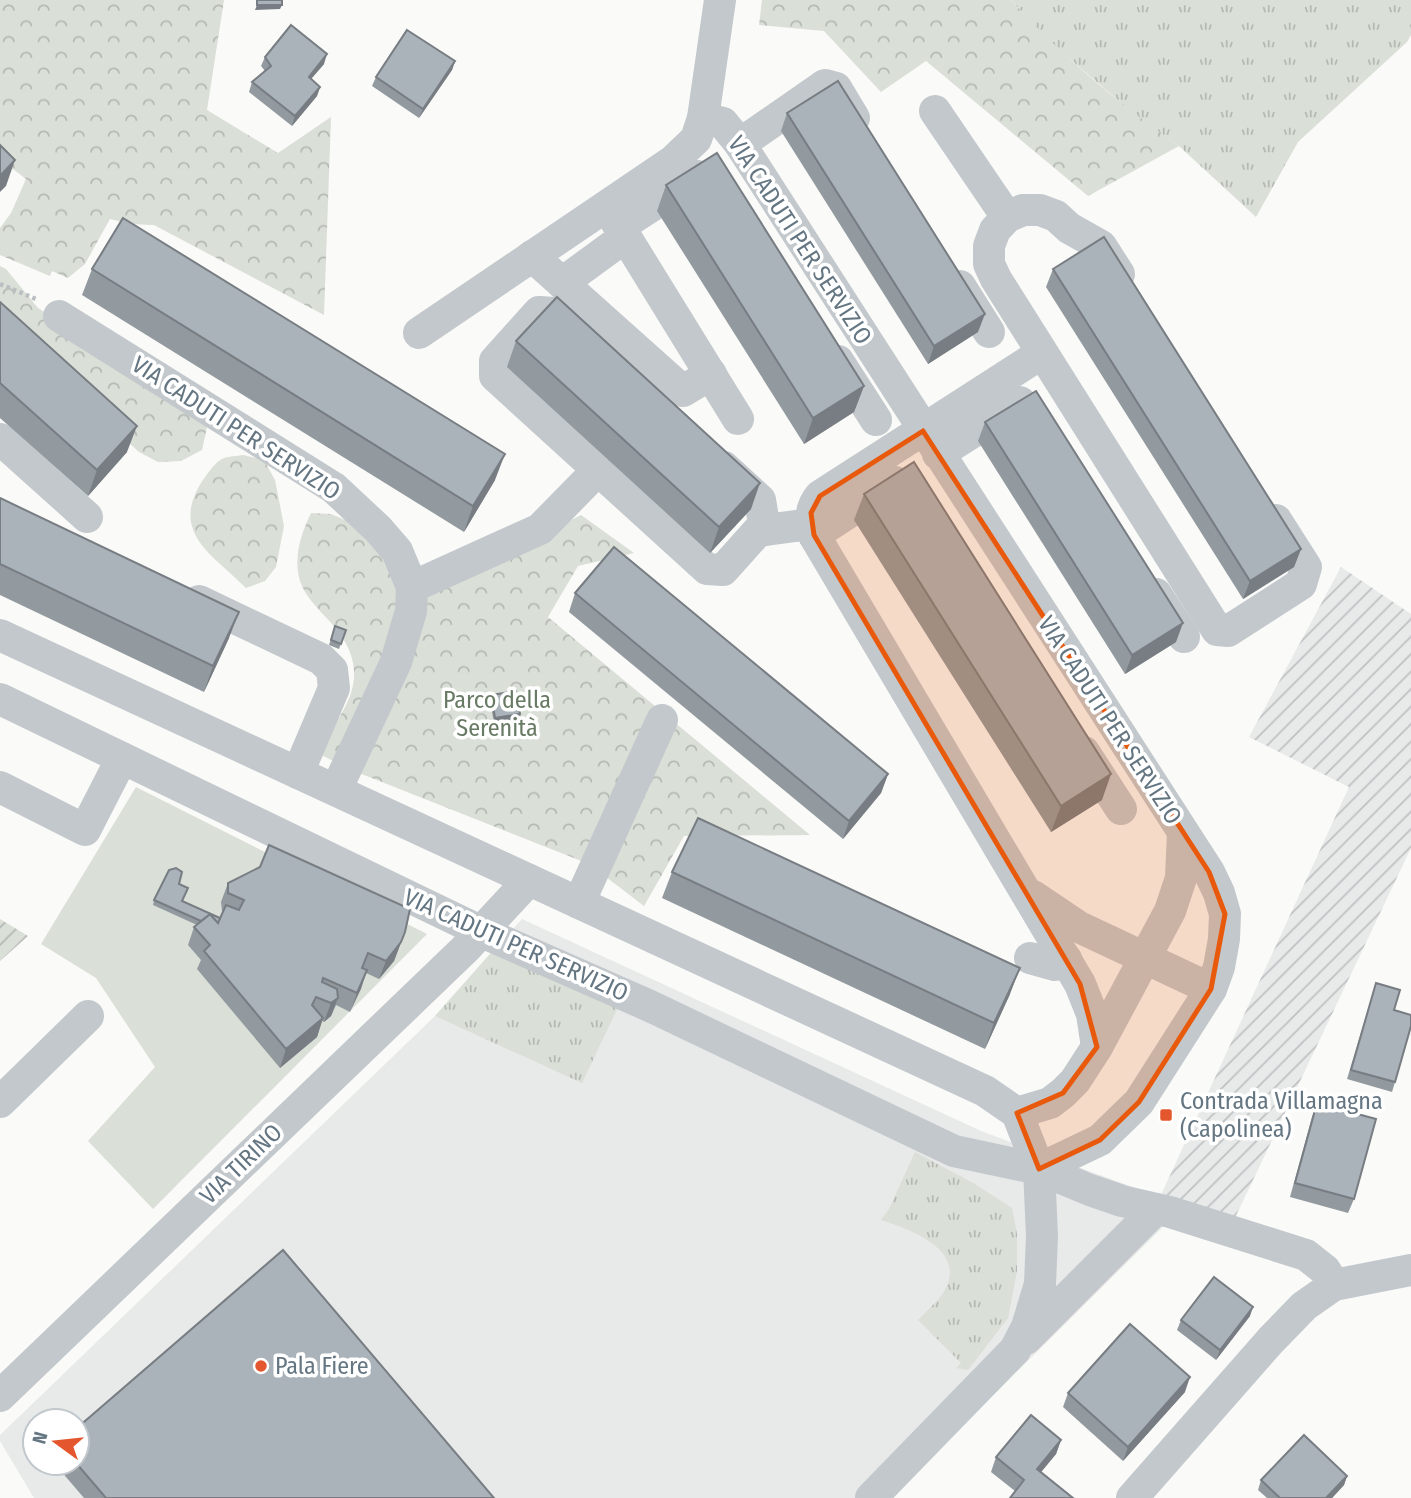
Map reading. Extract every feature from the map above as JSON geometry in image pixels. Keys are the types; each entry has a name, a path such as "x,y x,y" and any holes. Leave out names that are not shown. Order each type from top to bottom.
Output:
{"street":[{"path":"703,118 720,0"},
{"path":"740,144 825,85 836,88 872,146"},
{"path":"935,111 1007,217"},
{"name":"VIA CADUTI PER SERVIZIO","path":"0,699 482,932 652,1007 954,1151 1039,1169 1100,1140 1139,1102 1211,989 1223,948 1225,914 1219,893 1209,872 740,144 723,123 703,118 696,139 617,223 533,256 419,333"},
{"path":"562,283 617,223 708,169 717,171 724,182"},
{"path":"1132,293 1101,246 1069,228 1056,216 1040,210 1023,210 1007,217 995,230 989,246 989,264 996,279 1217,630 1228,631 1301,584 1306,567 1262,498"},
{"path":"617,223 738,419"},
{"path":"533,256 683,391 711,374"},
{"path":"945,262 989,332"},
{"path":"647,397 554,313 539,312 495,361 495,376 707,569 723,570 758,531 812,529 903,477 911,478 919,490"},
{"name":"VIA CADUTI PER SERVIZIO","path":"59,316 334,488 378,528 397,551 412,587 411,611 396,662 336,790"},
{"path":"825,341 876,420"},
{"path":"931,442 1042,353"},
{"path":"1047,422 1033,400 1024,399 820,496 814,503 812,529 1080,984 1092,1014 1097,1047"},
{"path":"0,439 87,517"},
{"path":"698,444 760,500 765,530"},
{"path":"412,587 540,529 598,470"},
{"path":"1140,569 1184,637"},
{"path":"173,589 321,659 332,670 334,688 298,773"},
{"path":"0,635 985,1091 1017,1113 1039,1169 1042,1237 1040,1284 1027,1327 1015,1350"},
{"path":"579,903 662,720"},
{"path":"1068,727 1121,809"},
{"path":"0,787 85,830 122,758"},
{"name":"VIA CADUTI PER SERVIZIO","path":"1017,1113 1049,1103 1063,1093 1075,1081 1097,1047 1170,911 1181,878 1183,832"},
{"name":"VIA TIRINO","path":"0,1396 482,932 529,880"},
{"path":"1026,892 1079,927 1211,989"},
{"path":"1030,958 1055,965 1066,959"},
{"path":"0,1102 88,1016"},
{"path":"1039,1169 1090,1190 1306,1255 1325,1270 1334,1285"},
{"path":"872,1498 1015,1350 1163,1210"},
{"path":"1132,1498 1304,1306 1334,1285 1411,1270"}],"path":[{"path":"0,284 38,300 59,316"}],"highlighted area":[{"path":"923,431 1209,872 1225,914 1211,989 1139,1102 1100,1140 1039,1169 1017,1113 1063,1093 1097,1047 1080,984 814,535 811,513 820,496"}],"shaded area":[{"path":"1341,567 1411,614 1411,848 1234,1220 1160,1197 1349,787 1249,737"},
{"path":"522,919 981,1131 1184,1206 890,1498 34,1498 21,1477 91,1477 91,1407 29,1407 435,1016"},
{"path":"21,1415 21,1476 0,1441 0,1435"}],"green space":[{"path":"0,0 224,0 207,110 278,153 331,117 324,315 154,225 131,224 110,219 85,264 68,278 52,271 50,276 0,255 0,228 11,213 26,179 0,159"},
{"path":"762,0 1011,0 1091,78 1179,146 1088,196 926,61 881,92 824,31 759,25"},
{"path":"1011,0 1411,0 1411,35 1407,42 1298,142 1256,217 1179,146 1140,119 1050,42"},
{"path":"0,266 6,269 38,308 189,407 207,427 202,450 181,461 158,462 139,452 0,326"},
{"path":"243,455 264,460 275,480 284,526 276,567 265,581 246,588 200,542 193,530 190,516 201,483 213,466 224,458"},
{"name":"Parco della Serenità","path":"311,513 331,514 350,522 435,589 581,515 634,553 578,566 548,617 810,835 684,836 644,906 589,864 354,771 313,751 346,706 354,675 352,659 345,642 309,598 300,581 297,563 299,546"},
{"path":"136,787 427,934 153,1209 88,1141 155,1067 96,978 41,944"},
{"path":"0,919 28,936 0,961"},
{"path":"496,947 620,1003 582,1083 435,1016"},
{"path":"915,1152 975,1184 1012,1208 1017,1234 1017,1271 1008,1318 968,1370 956,1368 961,1363 918,1320 947,1286 950,1272 947,1260 930,1242 881,1220 889,1209"}],"building":[{"path":"257,0 282,0 282,5 257,5"},
{"path":"291,25 327,54 309,77 320,87 295,116 252,82 271,66 265,57"},
{"path":"407,30 455,61 423,109 376,77"},
{"path":"838,81 985,314 934,346 787,113"},
{"path":"0,145 15,160 0,176"},
{"path":"717,153 864,386 813,418 666,185"},
{"path":"123,218 505,454 473,506 92,269"},
{"path":"1104,237 1301,549 1250,581 1053,269"},
{"path":"557,297 760,483 719,527 516,341"},
{"path":"0,302 137,426 97,470 0,383"},
{"path":"1036,391 1183,623 1132,655 985,422"},
{"path":"914,462 1111,774 1061,806 864,494"},
{"path":"0,498 239,612 213,666 0,564"},
{"path":"614,547 888,774 849,821 575,593"},
{"path":"335,626 346,630 341,644 331,640"},
{"path":"516,691 520,714 495,718 491,695"},
{"path":"698,818 1020,968 994,1023 672,872"},
{"path":"269,845 410,909 401,942 386,961 368,953 362,968 367,970 357,993 323,978 322,982 337,989 338,998 331,1003 316,997 312,1005 323,1018 286,1049 204,951 210,945 194,927 210,914 218,923 226,905 239,910 244,900 228,893 228,883 260,867"},
{"path":"176,868 182,872 179,884 188,888 182,901 220,918 218,923 210,914 201,921 154,900 169,870"},
{"path":"1376,983 1400,990 1394,1010 1411,1015 1411,1026 1395,1082 1351,1070"},
{"path":"1317,1103 1376,1119 1354,1199 1295,1183"},
{"name":"Pala Fiere","path":"283,1250 494,1498 106,1498 88,1477 91,1477 91,1416"},
{"path":"1214,1277 1253,1307 1220,1350 1181,1320"},
{"path":"1130,1324 1190,1377 1128,1447 1068,1393"},
{"path":"1031,1415 1061,1440 1037,1469 1073,1498 1010,1498 1024,1480 996,1457"},
{"path":"1304,1435 1347,1476 1326,1498 1280,1498 1261,1480"}],"place":[{"name":"Contrada Villamagna (Capolinea)","path":"1166,1115"},
{"name":"Pala Fiere","path":"261,1366"}]}
